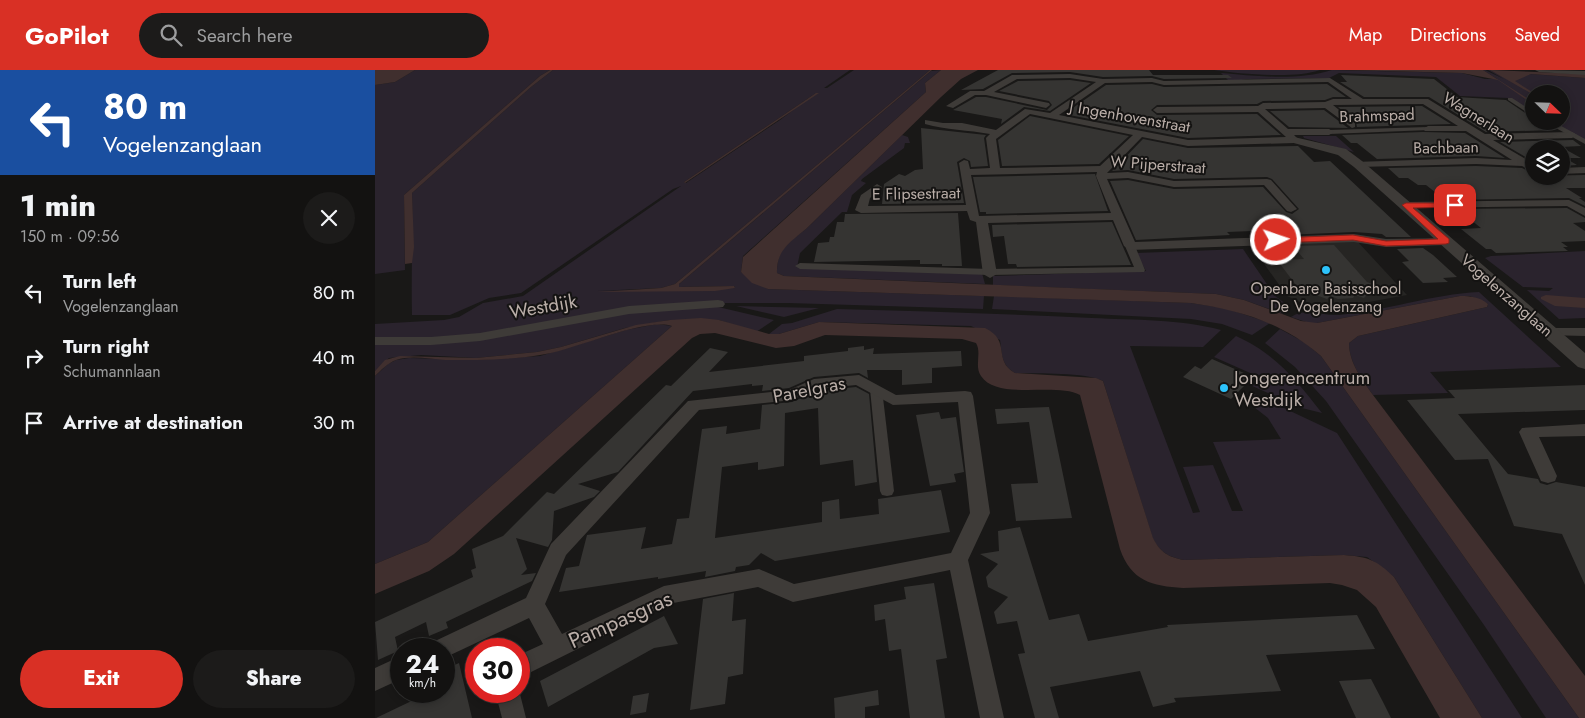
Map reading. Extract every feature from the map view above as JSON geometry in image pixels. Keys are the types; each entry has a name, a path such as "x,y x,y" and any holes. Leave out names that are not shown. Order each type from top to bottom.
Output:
{"street":[{"path":"1539,70 1585,73"},
{"path":"987,93 1015,77 1070,76 1103,81 1152,80 1164,83 1330,80 1360,101"},
{"path":"1051,116 1103,81"},
{"path":"950,106 973,94 987,93 1063,108"},
{"path":"1510,99 1525,109"},
{"name":"Wagnerlaan","path":"1157,110 1259,109 1263,106 1327,105 1333,102 1425,100 1524,163"},
{"path":"1327,105 1352,125"},
{"name":"Vogelenzanglaan","path":"1259,109 1290,136 1342,152 1358,164 1585,363"},
{"name":"J Ingenhovenstraat","path":"997,133 1028,111 1188,143 1290,136"},
{"path":"928,122 943,126 962,126 997,133"},
{"name":"Brahmspad","path":"1290,136 1329,132 1468,128"},
{"path":"1563,130 1585,142"},
{"path":"995,171 991,138 997,133"},
{"path":"799,266 990,273 1140,270 1102,172 1140,134"},
{"path":"1482,137 1572,135"},
{"name":"Bachbaan","path":"1358,164 1506,161 1524,163"},
{"name":"W Pijperstraat","path":"972,208 965,167 995,171 1102,172 1174,184 1267,182 1291,209"},
{"path":"1570,171 1585,170"},
{"name":"E Flipsestraat","path":"877,187 865,197 861,210 972,208"},
{"path":"1406,205 1569,203 1585,213"},
{"path":"972,208 974,218 983,220 1118,216"},
{"path":"983,220 990,273"},
{"path":"1130,246 1345,238 1386,244 1446,241"},
{"name":"Westdijk","path":"375,341 431,341 480,337 629,310 718,304"},
{"path":"1550,332 1585,332"},
{"name":"Parelgras","path":"534,604 558,550 694,405 792,395 814,384 859,380 893,400 965,396 979,513 958,560"},
{"path":"876,389 887,491"},
{"path":"1547,476 1528,432 1585,430"},
{"path":"958,560 992,718"},
{"name":"Pampasgras","path":"530,662 664,595 759,578 793,593 958,560"},
{"path":"455,642 534,604 557,648"},
{"path":"375,680 390,672"},
{"path":"510,703 514,718"}],"shaded area":[{"path":"375,70 415,70 395,82 375,85"},
{"path":"415,70 550,70 540,76 404,195 405,270 375,274 375,85 395,82"},
{"path":"553,70 850,70 824,88 827,88 854,70 930,70 675,284 661,288 597,291 735,288 734,286 679,287 679,284 931,71 941,70 925,83 926,92 743,256 741,272 768,289 984,296 983,309 788,303 709,303 457,337 375,339 375,324 444,320 459,317 483,303 523,296 681,186 673,189 521,293 489,298 450,315 412,315 412,193 531,87","holes":["816,93 780,120 686,183 684,182"]},
{"path":"553,70 531,87 412,193 414,247 412,263 405,264 404,195 540,76"},
{"path":"932,70 679,284 679,287 734,286 735,288 715,291 597,292 661,288 675,284"},
{"path":"941,70 978,70 961,79 941,97 785,248 777,265 777,273 784,276 1216,294 1244,300 1301,321 1317,323 1460,296 1479,298 1488,304 1487,307 1358,336 1349,343 1351,357 1373,395 1585,676 1585,718 1579,718 1321,356 1292,335 1244,314 1191,303 768,289 752,283 741,272 743,257 926,92 925,83"},
{"path":"1214,70 1320,70 1310,73 1283,75"},
{"path":"1332,70 1462,73 1485,79 1497,79 1483,70 1485,70 1504,79 1488,70 1490,70 1509,80 1531,74 1585,78 1585,142 1564,130 1570,130 1570,85 1525,85 1525,108 1508,98 1460,96 1436,77 1339,73 1329,78 1247,79 1230,82 1221,73 1291,77"},
{"path":"1345,70 1483,70 1525,97 1525,99 1498,80 1462,73"},
{"path":"1490,70 1585,74 1585,78 1531,74 1515,81 1525,88 1525,90"},
{"path":"816,93 819,93 684,182"},
{"path":"902,135 908,137 910,143 905,143 904,148 862,179 861,181 866,183 852,195 847,212 842,212 800,253 797,267 982,273 985,284 784,276 777,273 779,258 785,247 806,229"},
{"path":"1303,136 1336,136 1354,152 1304,138"},
{"name":"Openbare Basisschool De Vogelenzang","path":"1357,241 1407,295 1336,308 1306,305 1287,296 1250,244"},
{"path":"1243,249 1275,296 1289,306 1290,310 1283,314 1244,300 1216,294 993,285 993,276 1146,271 1136,253"},
{"path":"1585,251 1585,318 1559,319 1527,290 1549,291 1553,288 1523,287 1485,258 1491,256"},
{"path":"1479,292 1561,367 1430,372 1448,393 1373,395 1354,364 1349,343 1358,336 1487,307 1488,304 1470,296 1460,296 1317,323 1309,323 1291,317 1308,312 1333,315 1357,313 1461,293"},
{"path":"1546,295 1585,298 1585,308 1555,306 1541,299 1541,297"},
{"path":"994,296 1191,303 1225,308 1270,323 1252,335 1222,324 1191,319 992,309"},
{"path":"714,306 774,320 756,332 719,320 670,320 625,328 537,352 476,358 421,355 389,358 375,371 375,343 429,343 630,312"},
{"path":"736,306 819,308 784,317"},
{"path":"837,309 1157,321 1205,326 1221,330 1203,347 1130,346 1193,513 1200,512 1183,467 1213,465 1232,511 1243,511 1213,442 1281,439 1268,418 1245,400 1254,394 1337,433 1522,718 1482,718 1394,577 1367,557 1344,555 1184,560 1162,551 1153,539 1103,381 1085,376 1015,373 1005,363 1000,340 971,326 819,322 779,334 769,334 782,324 792,323"},
{"path":"701,318 719,320 769,334 779,334 819,322 985,328 998,339 1004,362 1015,373 1096,378 1103,381 1153,538 1162,550 1173,557 1184,560 1344,555 1372,560 1394,577 1482,718 1440,718 1376,607 1357,590 1330,583 1183,588 1162,586 1144,580 1137,575 1130,568 1120,549 1080,395 1070,391 1057,390 1013,390 1000,388 989,383 979,372 978,347 976,343 962,339 825,335 794,346 776,348 715,333 700,334 692,338 454,554 429,571 375,594 375,564 428,542 672,326 660,324 644,326 554,352 528,357 469,360 414,358 396,360 375,376 375,371 385,360 400,356 476,358 537,352 636,325"},
{"path":"657,324 672,326 428,542 375,564 375,376 388,364 396,360 409,358 474,360 540,356 626,330"},
{"path":"1280,329 1304,342 1321,356 1579,718 1546,718 1484,625 1326,401 1295,367 1265,343"},
{"path":"1236,336 1263,351 1274,360 1294,379 1322,413 1302,408 1250,385 1257,376 1214,357"}],"building":[{"path":"998,70 1149,70 1153,75 1228,75 1232,78 1164,79 1152,76 1103,77 1070,72 1012,73 983,89 961,90"},
{"path":"1341,75 1434,79 1457,97 1506,100 1525,113 1525,130 1556,130 1486,132 1429,97 1364,97 1340,82 1347,82"},
{"path":"1070,80 1091,83 1050,111 1024,107 1001,124 1002,119 953,110 976,97 986,97 1047,110 1052,105 1049,101 999,91 1018,81"},
{"path":"1152,84 1164,87 1327,84 1346,97 1333,97 1325,100 1263,101 1257,104 1157,105 1151,110 1157,115 1257,114 1281,135 1188,138 1064,114 1106,85"},
{"path":"1422,106 1451,124 1357,127 1356,122 1338,107"},
{"path":"1324,110 1348,128 1289,127 1270,111"},
{"path":"1030,116 1129,136 1099,164 1002,166 998,140"},
{"path":"921,128 986,135 984,138 988,166 971,167 970,161 964,158 957,162 964,203 882,204 884,184 899,174 905,176 915,170 923,169"},
{"path":"1423,132 1465,133 1505,158 1476,156 1377,159 1357,143 1351,143 1342,135"},
{"path":"1143,139 1188,148 1298,146 1314,162 1330,161 1411,237 1386,237 1382,234 1354,232 1284,235 1281,230 1227,232 1230,235 1136,240 1110,181 1128,180 1174,189 1263,187 1286,212 1292,214 1299,209 1272,179 1267,177 1174,179 1128,170 1112,171"},
{"path":"1570,140 1573,140 1581,146 1570,147"},
{"path":"1525,141 1525,157 1500,142"},
{"path":"1570,152 1581,158 1570,158"},
{"path":"1570,161 1577,165 1570,165"},
{"path":"1476,166 1522,168 1525,170 1525,185 1570,185 1570,175 1585,175 1585,188 1566,188 1582,198 1579,198 1585,202 1585,206 1569,198 1445,200 1426,185 1418,185 1408,178 1399,178 1388,168"},
{"path":"1095,174 1108,211 986,214 986,212 980,212 973,177"},
{"path":"1567,208 1585,218 1585,222 1573,223 1585,231 1585,241 1561,242 1568,247 1563,247 1568,251 1496,253 1491,249 1486,249 1461,229 1481,228 1457,209"},
{"path":"958,213 962,266 920,264 920,260 814,262 818,243 829,242 830,237 834,237 837,222 844,222 845,214"},
{"path":"1112,222 1131,265 1017,267 1016,264 1008,264 1004,236 993,237 992,225"},
{"path":"1334,245 1367,282 1376,285 1364,298 1355,295 1353,298 1338,299 1330,296 1327,299 1299,289 1277,260 1304,259 1293,246"},
{"path":"1423,248 1457,277 1443,278 1448,282 1423,283 1402,262 1409,261 1397,249"},
{"path":"864,346 864,350 874,348 873,354 961,351 962,366 932,368 932,383 902,385 902,370 867,370 868,378 859,373 814,377 789,388 762,391 763,385 752,386 752,384 693,391 618,472 578,484 600,491 594,497 554,511 552,540 548,547 516,538 527,569 521,575 536,573 532,581 446,622 448,628 429,636 426,622 395,638 390,638 390,655 378,660 375,622 473,577 471,570 476,568 472,549 503,536 547,492 554,494 666,385 671,386 710,348 728,352 709,372 804,361 804,356 848,351 848,348"},
{"name":"Jongerencentrum Westdijk","path":"1212,359 1253,377 1231,399 1183,377 1195,366 1201,369"},
{"path":"1585,385 1585,410 1458,414 1508,474 1538,479 1540,483 1547,485 1556,482 1585,487 1585,585 1562,534 1514,526 1488,459 1455,460 1407,400 1455,398 1448,390"},
{"path":"856,387 869,394 877,482 855,486 853,460 820,465 818,408 785,413 784,466 758,470 758,462 722,467 715,538 822,522 822,502 839,499 840,519 879,514 878,499 941,490 950,532 775,561 761,553 749,565 736,567 735,571 705,577 706,571 559,592 566,568 579,566 587,535 646,527 641,549 672,544 677,519 689,518 702,429 727,426 726,434 760,429 762,405 792,402 817,391"},
{"path":"1049,407 1072,518 1016,521 1011,484 1038,483 1029,422 997,424 995,409"},
{"path":"939,412 941,419 956,417 964,472 954,474 956,482 930,486 916,415"},
{"path":"1020,527 1049,620 1079,614 1088,641 1168,627 1167,625 1357,615 1375,649 1266,655 1281,691 1174,698 1176,702 1153,707 1140,671 1050,687 1059,718 1035,718 1018,654 1025,653 1017,621 997,624 994,612 1008,597 988,587 986,577 998,564 980,554 999,551 998,531"},
{"path":"934,583 947,658 936,660 945,718 910,718 901,649 889,651 885,619 875,621 874,605 906,599 904,587"},
{"path":"734,593 732,621 746,619 743,674 728,677 725,704 690,710 703,599"},
{"path":"664,616 678,644 654,648 548,707 540,681"},
{"path":"459,663 465,688 465,703 468,703 472,718 376,718 407,703 455,703 455,665"},
{"path":"1371,679 1391,718 1356,718 1339,681"},
{"path":"878,690 879,705 865,707 865,718 835,718 834,698"},
{"path":"649,693 646,712 630,715 633,696"}],"place":[{"name":"Openbare Basisschool De Vogelenzang","path":"1326,270"},
{"name":"Jongerencentrum Westdijk","path":"1224,388"}],"route":[{"path":"1276,240 1353,238 1386,244 1446,241 1406,205 1455,205"}]}
